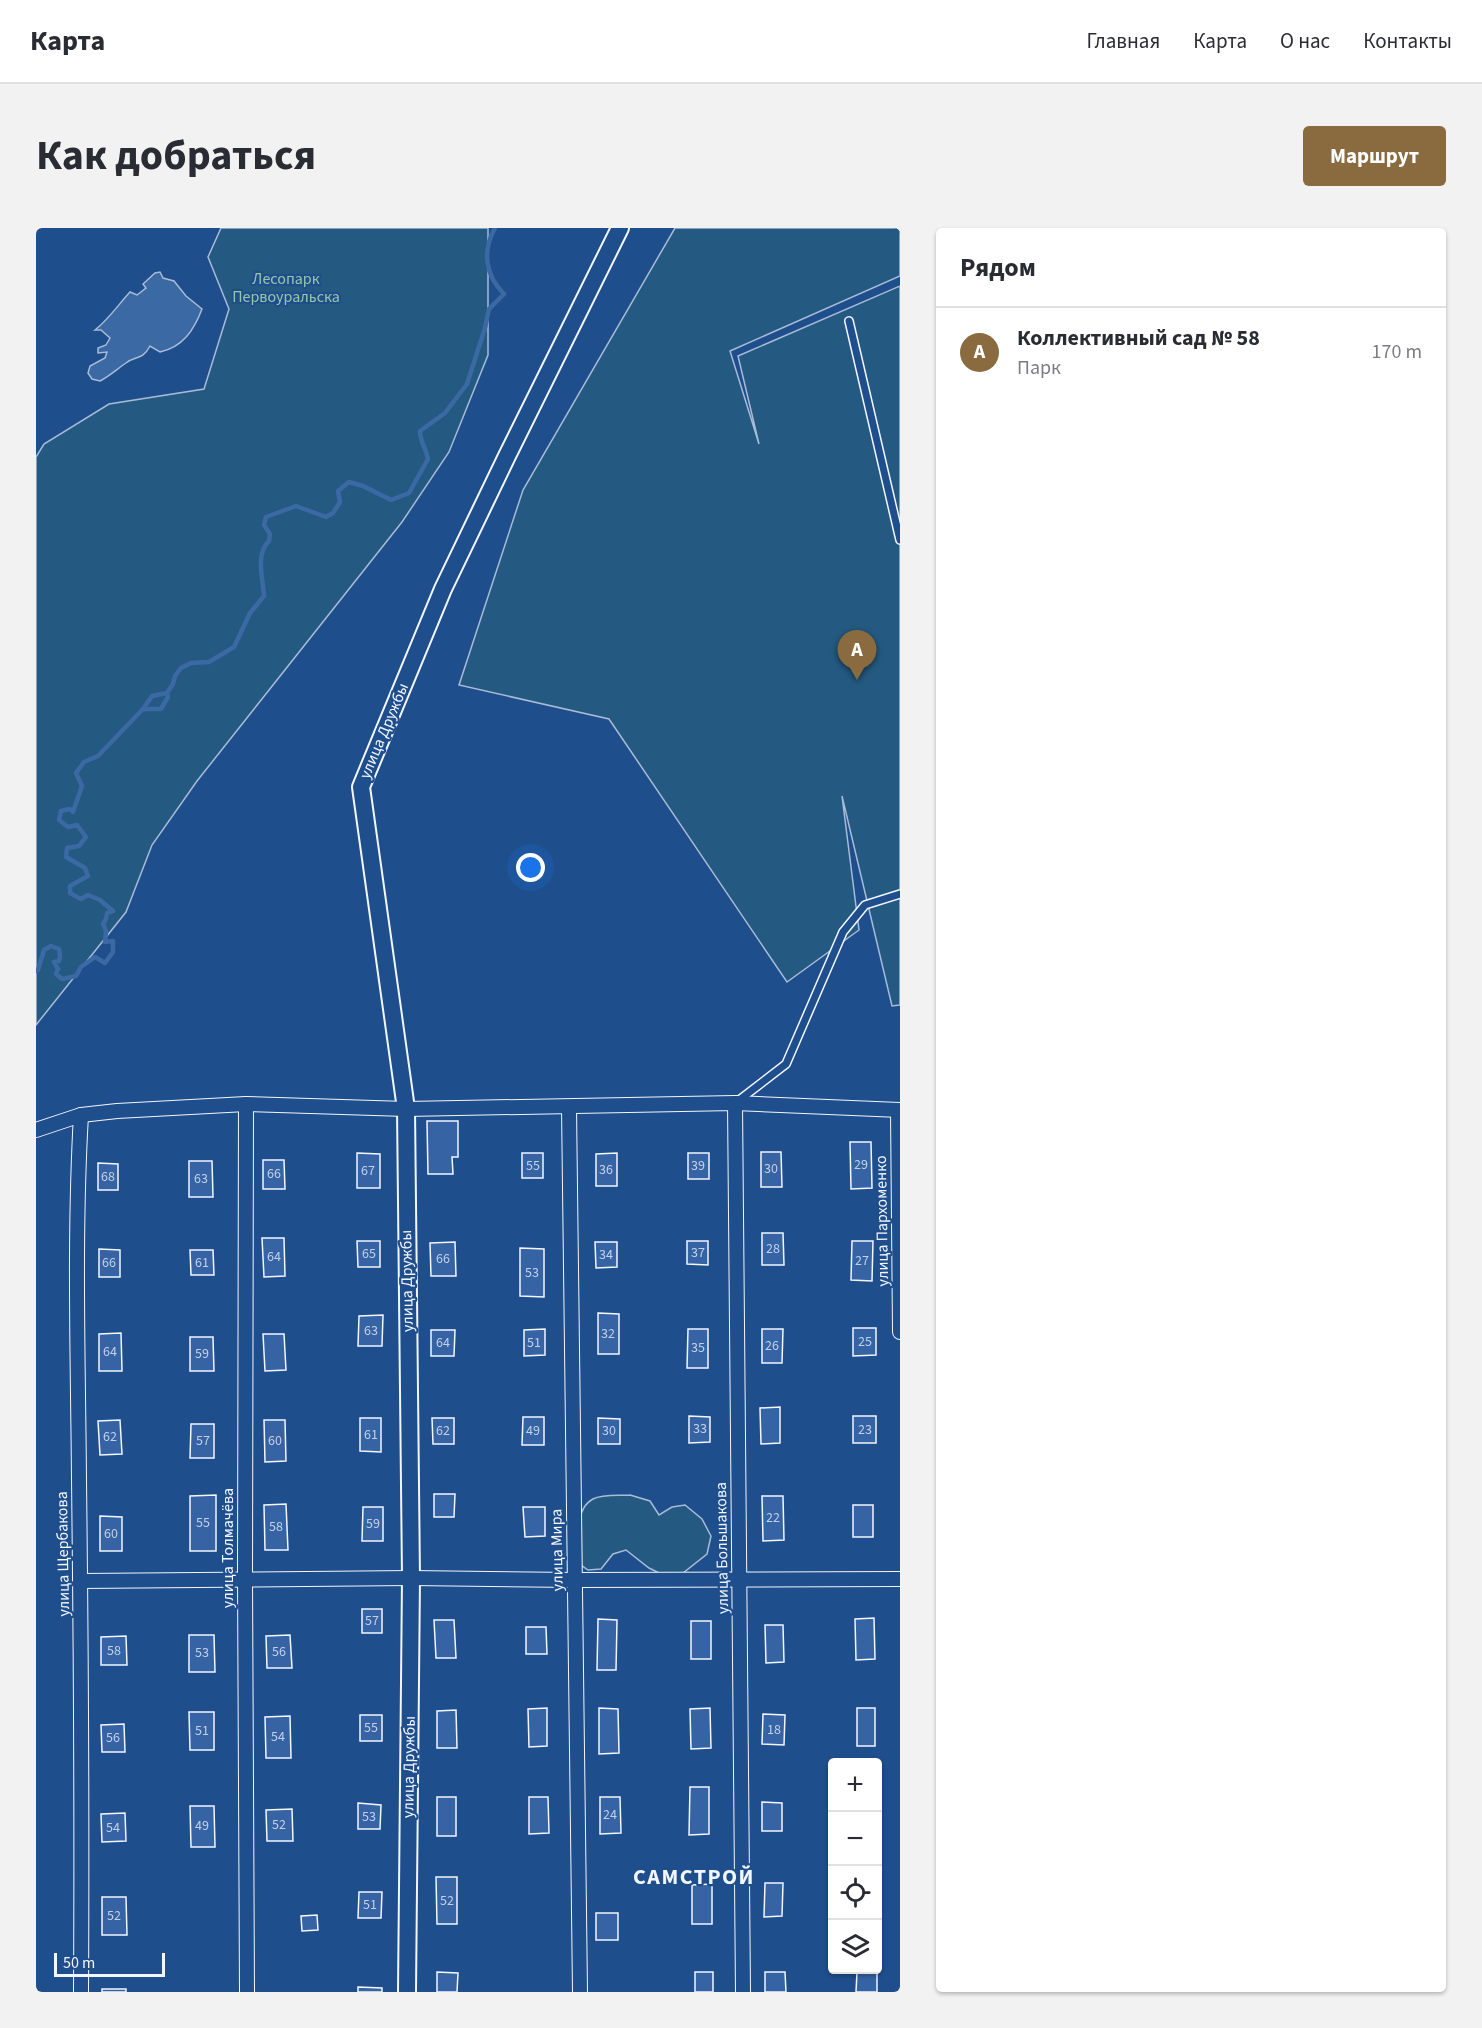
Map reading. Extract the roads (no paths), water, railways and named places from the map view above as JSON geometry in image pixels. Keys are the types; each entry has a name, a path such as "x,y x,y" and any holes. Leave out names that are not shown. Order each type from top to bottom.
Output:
{"street":[{"name":"улица Дружбы","path":"407,1992 411,1578 406,1108 361,787 443,589 620,228"},
{"path":"36,1130 81,1115 246,1104 406,1108 735,1104 899,1110"},
{"name":"улица Толмачёва","path":"246,1104 247,1992"},
{"name":"улица Большакова","path":"735,1104 743,1992"},
{"name":"улица Мира","path":"569,1107 580,1992"},
{"name":"улица Пархоменко","path":"899,1110 900,1332"},
{"name":"улица Щербакова","path":"81,1115 78,1177 81,1992"},
{"path":"80,1581 411,1578 900,1579"}],"lane":[{"path":"849,321 900,540"},
{"path":"735,1104 786,1064 843,932 865,904 900,894"}],"waterway":[{"path":"36,971 44,950 51,946 59,949 59,961 54,962 58,969 56,974 62,979 76,976 81,967 95,957 105,963 113,952 113,941 105,942 106,931 103,924 107,913 113,911 100,900 88,895 81,899 70,893 70,886 88,876 85,868 66,857 67,848 79,846 86,837 77,825 68,827 59,820 61,811 70,809 73,812 82,786 76,773 84,762 98,756 143,709 161,709 175,676 181,668 191,663 209,662 234,647 250,613 264,596 261,560 270,534 264,525 266,517 296,506 326,517 333,513 340,502 338,491 349,482 363,486 391,500 409,493 428,459 420,431 445,413 467,384 489,309 504,294 489,271 488,245 495,228"},
{"path":"143,709 152,696 167,693"}],"place":[{"name":"Коллективный сад № 58","path":"857,680"}],"district":[{"name":"САМСТРОЙ","path":"694,1877"}],"park label":[{"name":"Лесопарк Первоуральска","path":"286,288"}]}
